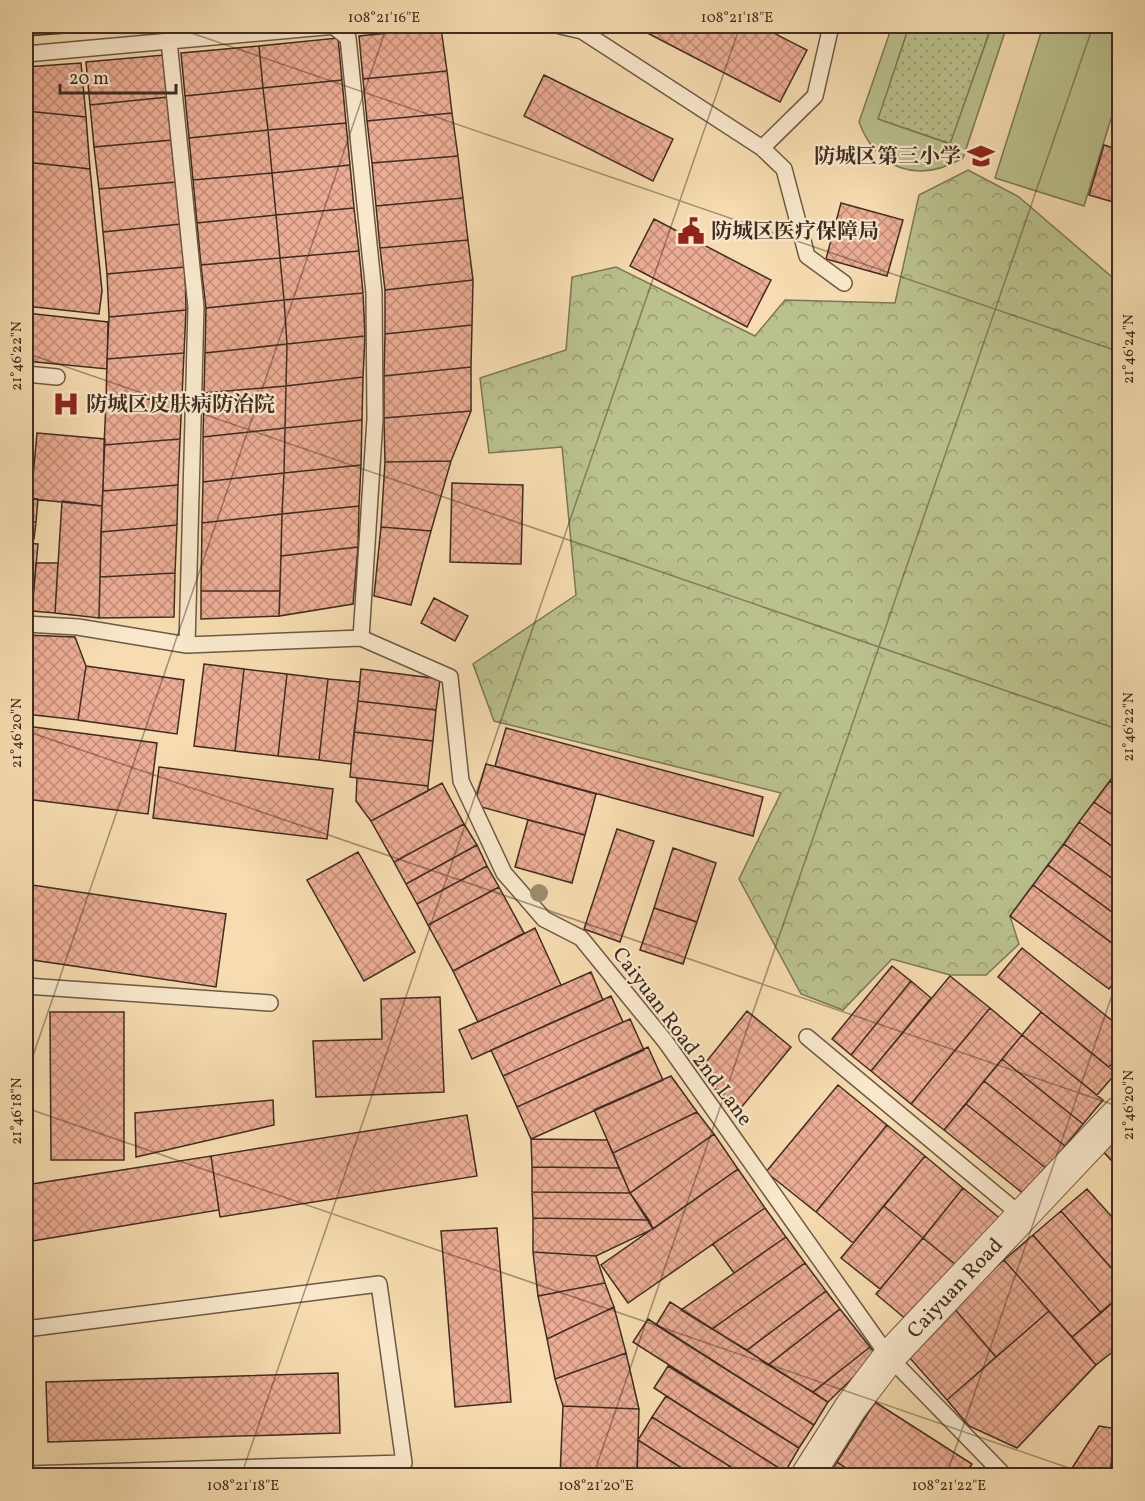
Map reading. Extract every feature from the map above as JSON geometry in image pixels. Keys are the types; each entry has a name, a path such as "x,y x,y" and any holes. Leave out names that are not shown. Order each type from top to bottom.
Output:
{"street":[{"name":"Caiyuan Road","path":"807,1476 851,1407 889,1357 1119,1112"}],"lane":[{"path":"26,54 334,26 348,38 374,293 375,419 361,638 187,645 78,627 26,624"},
{"path":"560,26 582,31 762,148 784,170 807,256 844,283"},
{"path":"762,148 815,96 831,26"},
{"path":"169,40 196,308 187,645"},
{"path":"26,374 57,377"},
{"name":"Caiyuan Road 2nd Lane","path":"361,638 450,677 460,781 504,873 544,919 581,939 665,1041 889,1357 1005,1476"},
{"path":"26,986 270,1003"},
{"path":"807,1037 1022,1216"},
{"path":"26,1329 379,1284 404,1463 26,1474"}],"green space":[{"path":"892,26 909,26 878,119 950,144 991,28 986,26 1007,26 963,158 946,166 915,171 901,168 877,152 859,122"},
{"path":"909,26 991,27 951,144 877,119"},
{"path":"1043,26 1086,26 1119,36 1119,93 1084,206 995,178"},
{"path":"968,170 1019,197 1119,283 1119,768 1010,916 1019,944 986,975 950,975 892,959 843,1010 801,994 739,879 781,793 494,721 473,664 576,595 562,447 489,453 480,378 566,350 572,277 616,267 755,336 785,300 895,303 919,195"}],"building":[{"path":"26,26 66,26 67,33 26,36"},
{"path":"74,26 120,26 120,28 74,31"},
{"path":"634,26 760,26 807,50 780,102"},
{"path":"441,28 447,71 363,79 359,36"},
{"path":"338,38 342,80 263,88 259,46"},
{"path":"259,46 263,88 185,96 181,53"},
{"path":"164,55 168,97 90,105 86,62"},
{"path":"81,63 86,117 26,111 26,67"},
{"path":"447,71 452,113 367,121 363,79"},
{"path":"544,75 673,139 653,181 524,116"},
{"path":"342,80 346,123 268,130 263,88"},
{"path":"263,88 268,130 189,138 185,96"},
{"path":"168,97 172,140 94,147 90,105"},
{"path":"26,111 86,117 90,169 26,162"},
{"path":"452,113 458,156 372,163 367,121"},
{"path":"346,123 350,165 272,173 268,130"},
{"path":"268,130 272,173 193,180 189,138"},
{"path":"172,140 176,182 99,189 94,147"},
{"path":"1104,145 1120,150 1120,204 1089,195"},
{"path":"458,156 463,198 376,206 372,163"},
{"path":"26,162 90,169 102,291 99,314 26,306"},
{"path":"350,165 354,208 276,215 272,173"},
{"path":"272,173 276,215 197,223 193,180"},
{"path":"176,182 181,224 103,232 99,189"},
{"path":"463,198 468,240 380,248 376,206"},
{"path":"841,203 903,220 887,276 826,259"},
{"path":"354,208 359,251 280,258 276,215"},
{"path":"276,215 280,258 201,265 197,223"},
{"path":"654,219 771,280 747,327 630,266"},
{"path":"181,224 185,267 107,274 103,232"},
{"path":"468,240 473,280 385,290 380,248"},
{"path":"359,251 363,293 284,300 280,258"},
{"path":"280,258 284,300 206,308 201,265"},
{"path":"185,267 186,310 109,317 107,274"},
{"path":"473,280 472,325 385,334 385,290"},
{"path":"363,293 365,336 287,344 284,300"},
{"path":"284,300 287,344 205,353 206,308"},
{"path":"186,310 184,353 107,359 109,317"},
{"path":"26,313 108,322 107,369 26,361"},
{"path":"472,325 471,367 384,376 385,334"},
{"path":"365,336 363,377 286,386 287,344"},
{"path":"287,344 286,386 204,393 205,353"},
{"path":"184,353 182,396 106,403 107,359"},
{"path":"471,367 471,411 384,418 384,376"},
{"path":"363,377 362,420 285,428 286,386"},
{"path":"286,386 285,428 203,437 204,393"},
{"path":"182,396 180,439 104,445 106,403"},
{"path":"471,411 451,461 385,462 384,418"},
{"path":"362,420 361,465 284,473 285,428"},
{"path":"285,428 284,473 203,482 203,437"},
{"path":"37,433 105,439 102,506 31,499"},
{"path":"180,439 178,485 103,491 104,445"},
{"path":"451,461 431,531 381,527 385,462"},
{"path":"361,465 359,506 282,514 284,473"},
{"path":"284,473 282,514 202,523 203,482"},
{"path":"452,483 523,485 521,564 450,562"},
{"path":"178,485 177,525 101,532 103,491"},
{"path":"26,498 38,499 36,522 26,521"},
{"path":"62,501 102,506 99,618 55,613"},
{"path":"359,506 358,547 281,556 282,514"},
{"path":"282,514 280,591 201,591 202,523"},
{"path":"26,521 36,522 34,539 26,539"},
{"path":"177,525 175,573 100,577 101,532"},
{"path":"381,527 431,531 411,605 374,596"},
{"path":"26,543 38,544 32,611 26,610"},
{"path":"358,547 353,604 279,616 281,556"},
{"path":"36,563 58,563 55,613 32,611"},
{"path":"175,573 174,617 99,618 100,577"},
{"path":"201,591 280,591 279,616 201,619"},
{"path":"434,598 468,616 455,641 421,623"},
{"path":"26,635 75,637 86,666 78,720 26,714"},
{"path":"204,664 244,669 235,751 194,746"},
{"path":"86,666 184,680 177,734 78,720"},
{"path":"244,669 287,674 278,756 235,751"},
{"path":"361,669 440,679 436,710 358,701"},
{"path":"287,674 328,679 319,760 278,756"},
{"path":"328,679 360,682 351,764 319,760"},
{"path":"358,701 436,710 433,741 354,732"},
{"path":"26,726 157,743 148,814 26,799"},
{"path":"506,728 763,797 753,836 495,766"},
{"path":"354,732 433,741 428,786 350,777"},
{"path":"486,764 596,794 585,835 474,805"},
{"path":"159,767 333,789 327,839 153,818"},
{"path":"1120,768 1120,788 1110,781"},
{"path":"357,778 428,786 428,791 371,821 356,801"},
{"path":"1110,781 1120,788 1120,820 1094,802"},
{"path":"442,783 464,824 394,862 371,821"},
{"path":"1094,802 1120,820 1120,852 1079,822"},
{"path":"528,820 585,835 572,883 515,867"},
{"path":"1079,822 1120,852 1120,884 1064,844"},
{"path":"464,824 477,845 406,884 394,862"},
{"path":"617,829 654,841 620,942 584,929"},
{"path":"1064,844 1120,884 1120,918 1048,865"},
{"path":"477,845 487,866 417,904 406,884"},
{"path":"673,848 716,863 697,922 654,908"},
{"path":"358,852 415,952 364,981 307,880"},
{"path":"1048,865 1120,918 1120,949 1033,885"},
{"path":"487,866 499,887 428,925 417,904"},
{"path":"26,884 32,885 26,928"},
{"path":"32,885 226,914 216,987 26,959 26,928"},
{"path":"1033,885 1120,949 1120,975 1109,989 1010,916"},
{"path":"499,887 524,933 453,971 428,925"},
{"path":"654,908 697,922 683,964 640,950"},
{"path":"535,928 561,985 478,1022 453,971"},
{"path":"1022,948 1120,1027 1120,1054 1109,1067 998,977"},
{"path":"892,966 911,981 851,1055 832,1039"},
{"path":"591,972 603,1000 472,1059 459,1030"},
{"path":"950,976 990,1008 911,1104 871,1071"},
{"path":"911,981 931,998 871,1071 851,1055"},
{"path":"611,996 623,1022 503,1076 491,1050"},
{"path":"440,997 444,1092 316,1097 313,1041 382,1039 381,999"},
{"path":"990,1008 1022,1035 944,1130 911,1104"},
{"path":"747,1011 791,1047 740,1109 714,1088 721,1081 702,1067"},
{"path":"50,1012 124,1012 124,1160 51,1160"},
{"path":"1041,1012 1116,1073 1097,1095 1022,1035"},
{"path":"630,1019 644,1050 517,1107 503,1076"},
{"path":"1022,1035 1103,1100 1083,1124 1002,1059"},
{"path":"648,1047 663,1080 531,1139 517,1107"},
{"path":"1002,1059 1083,1124 1065,1146 984,1081"},
{"path":"671,1076 697,1112 613,1153 594,1110"},
{"path":"984,1081 1065,1146 1047,1169 966,1104"},
{"path":"838,1085 887,1125 816,1212 766,1172"},
{"path":"273,1100 274,1125 136,1157 135,1113"},
{"path":"966,1104 1047,1169 1025,1195 944,1130"},
{"path":"697,1112 714,1134 630,1193 613,1153"},
{"path":"467,1115 477,1176 220,1217 211,1156"},
{"path":"887,1125 925,1156 853,1243 816,1212"},
{"path":"1120,1130 1120,1170 1100,1148"},
{"path":"714,1134 738,1169 653,1229 630,1193"},
{"path":"531,1139 607,1140 619,1168 532,1167"},
{"path":"211,1156 219,1210 26,1242 26,1185"},
{"path":"925,1156 963,1188 923,1238 884,1206"},
{"path":"532,1167 619,1168 630,1193 532,1192"},
{"path":"738,1169 765,1208 628,1303 601,1265"},
{"path":"963,1188 1002,1220 961,1269 923,1238"},
{"path":"1087,1189 1120,1226 1120,1278 1061,1211"},
{"path":"532,1192 630,1193 649,1220 533,1218"},
{"path":"884,1206 923,1238 880,1289 841,1258"},
{"path":"765,1208 786,1237 734,1273 713,1244"},
{"path":"1061,1211 1120,1278 1120,1296 1101,1313 1033,1235"},
{"path":"533,1218 649,1220 653,1229 596,1256 533,1252"},
{"path":"497,1228 511,1402 455,1407 441,1231"},
{"path":"1033,1235 1101,1313 1072,1337 1004,1260"},
{"path":"786,1237 805,1263 712,1329 681,1310"},
{"path":"923,1238 961,1269 914,1326 876,1294"},
{"path":"533,1252 596,1256 605,1283 538,1296"},
{"path":"1004,1260 1049,1311 996,1357 952,1306"},
{"path":"805,1263 826,1291 747,1350 712,1329"},
{"path":"605,1283 614,1307 547,1339 538,1296"},
{"path":"826,1291 840,1309 768,1365 747,1350"},
{"path":"1120,1296 1120,1346 1096,1365 1072,1337"},
{"path":"670,1302 828,1402 814,1425 656,1325"},
{"path":"952,1306 996,1357 947,1400 902,1349"},
{"path":"614,1307 626,1353 555,1379 547,1339"},
{"path":"840,1309 870,1347 813,1392 768,1365"},
{"path":"1049,1311 1096,1365 1017,1448 969,1426 947,1400"},
{"path":"648,1319 814,1425 799,1448 633,1342"},
{"path":"870,1347 876,1355 828,1402 813,1392"},
{"path":"626,1353 639,1409 563,1406 555,1379"},
{"path":"668,1366 799,1448 785,1472 654,1388"},
{"path":"338,1373 340,1433 48,1442 46,1382"},
{"path":"666,1396 785,1472 782,1476 745,1476 652,1417"},
{"path":"875,1402 972,1464 965,1476 858,1476 837,1462"},
{"path":"563,1406 639,1409 637,1476 560,1476"},
{"path":"1120,1415 1120,1476 1109,1476 1117,1429"},
{"path":"652,1417 745,1476 694,1476 638,1440"},
{"path":"1099,1426 1117,1429 1109,1476 1067,1476"},
{"path":"638,1440 694,1476 651,1476 637,1467"},
{"path":"837,1462 858,1476 829,1476"}],"place":[{"name":"防城区第三小学","path":"981,156"},
{"name":"防城区医疗保障局","path":"691,231"},
{"name":"防城区皮肤病防治院","path":"66,404"}]}
